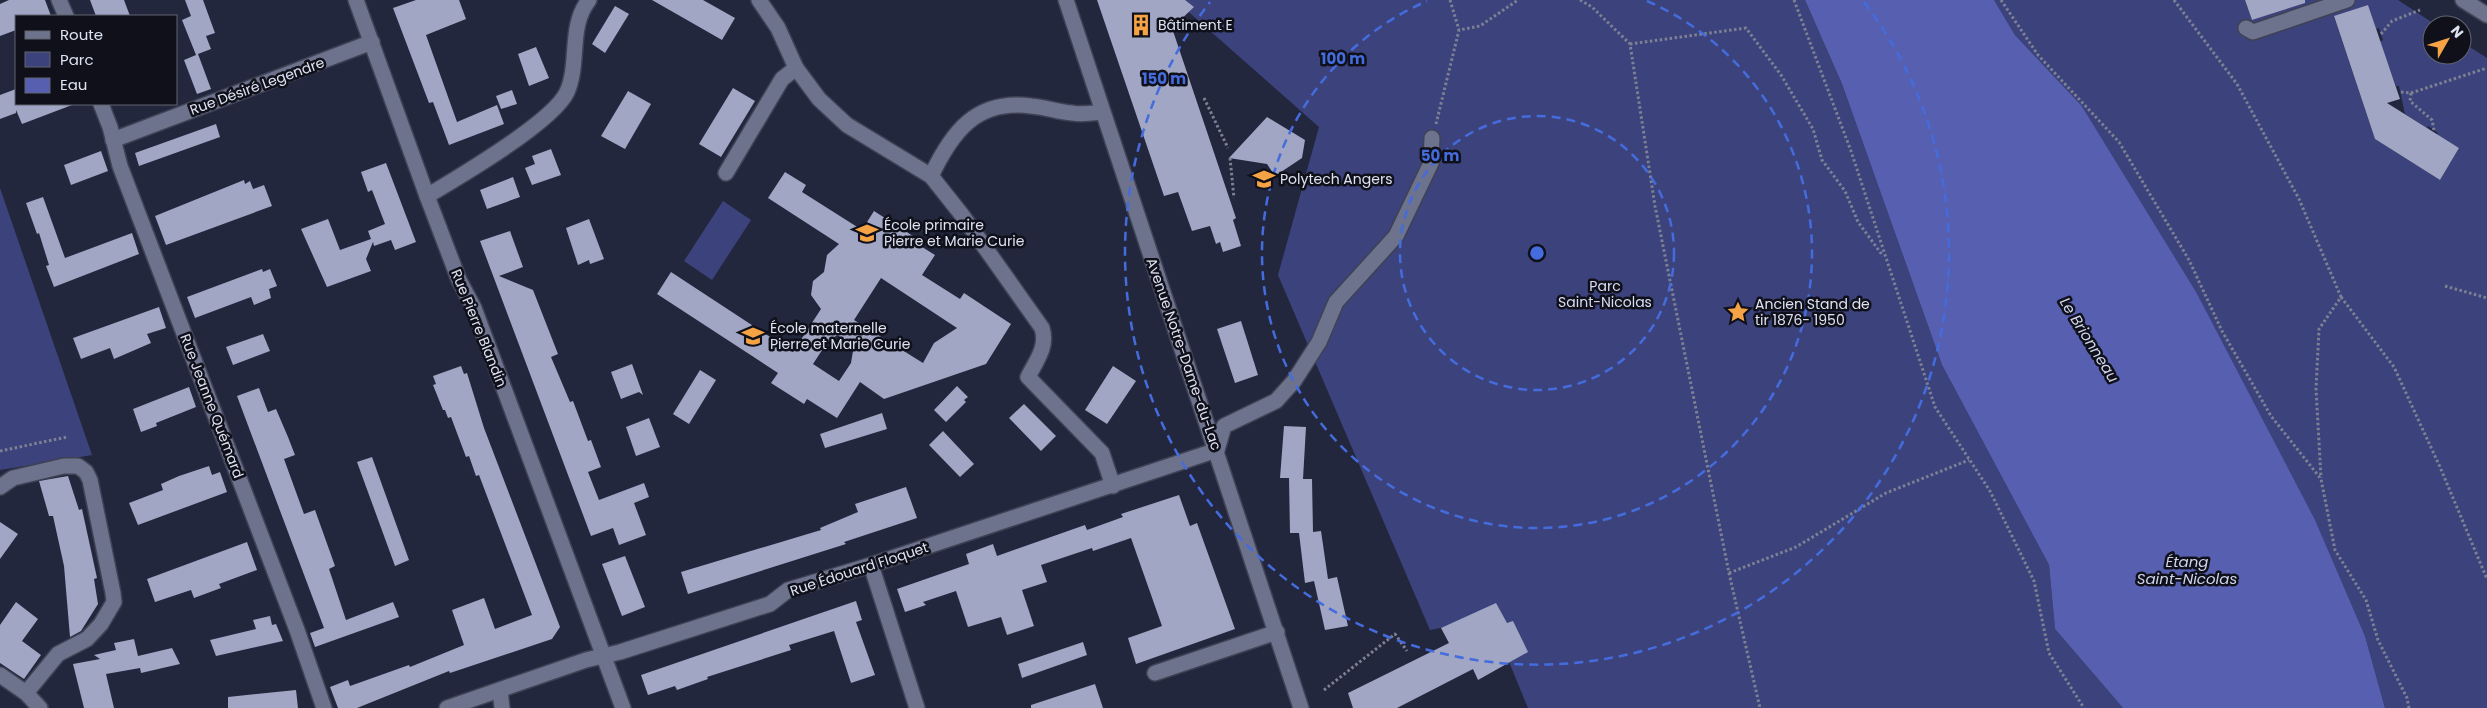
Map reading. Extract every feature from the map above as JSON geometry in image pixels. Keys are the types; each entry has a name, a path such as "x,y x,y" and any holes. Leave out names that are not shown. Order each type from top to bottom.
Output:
{"street":[{"path":"59,0 66,15"},
{"name":"Rue Pierre Blandin","path":"356,0 427,196 460,280 474,308 602,657 623,708"},
{"path":"427,196 501,149 557,107 567,93 572,78 578,25 584,6 589,0"},
{"path":"759,0 778,28 796,68 819,99 847,125 931,176 988,250 1042,328 1044,343 1028,377 1102,453 1113,486"},
{"name":"Avenue Notre-Dame-du-Lac","path":"1066,0 1217,450 1301,708"},
{"path":"2246,28 2253,32 2325,14 2347,0"},
{"path":"2463,0 2487,15"},
{"name":"Rue Désiré Legendre","path":"113,140 372,42"},
{"path":"726,173 782,79 796,68"},
{"name":"Rue Jeanne Quémard","path":"101,105 120,166 297,630 324,708"},
{"path":"931,176 948,143 959,130 972,117 996,106 1030,105 1074,114 1103,112"},
{"path":"1217,450 1224,426 1276,401 1294,381 1320,342 1336,302 1396,236 1431,163 1432,138"},
{"name":"Rue Édouard Floquet","path":"447,708 770,604 788,590 871,565 1217,450"},
{"path":"0,487 13,478 64,466 78,466 86,472 90,480 113,592 114,602 101,624 87,639 58,654 26,693"},
{"path":"871,565 918,708"},
{"path":"1155,673 1277,632"},
{"path":"0,675 26,693 40,708"},
{"path":"500,690 502,708"}],"path":[{"path":"1432,138 1459,30 1450,0"},
{"path":"1459,30 1480,26 1518,0"},
{"path":"1580,0 1592,7 1630,44 1654,206 1729,573 1760,708"},
{"path":"1794,0 1851,151 1935,407 1990,491 2034,581 2050,653 2084,708"},
{"path":"2001,0 2038,55 2119,142 2184,252 2222,331 2271,416 2321,479"},
{"path":"2174,0 2237,84 2299,199 2341,297 2394,367 2440,467 2487,579"},
{"path":"2381,34 2398,18 2420,10"},
{"path":"1630,44 1746,28 1781,75 1813,129 1822,160 1845,191 1858,222 1886,260"},
{"path":"2401,92 2411,93 2487,68"},
{"path":"2411,93 2410,101 2432,120 2434,130"},
{"path":"1204,98 1228,148"},
{"path":"1230,158 1234,198"},
{"path":"2445,286 2487,298"},
{"path":"2341,297 2319,329 2316,389 2321,479 2335,550 2366,600 2378,640 2407,698 2409,708"},
{"path":"0,451 67,437"},
{"path":"1729,573 1796,547 1886,493 1969,460"},
{"path":"1324,690 1395,634 1408,651"}],"green space":[{"name":"Parc Saint-Nicolas","path":"1175,0 1805,0 1842,84 1942,365 2049,565 2055,629 2123,708 1528,708 1491,618 1430,630 1278,275 1319,127"},
{"path":"1994,0 2245,0 2252,20 2286,9 2283,0 2398,0 2422,16 2422,65 2472,65 2472,48 2487,58 2487,708 2385,708 2365,636 2315,521 2081,105 2015,35","holes":["2368,5 2376,29 2379,28 2383,40 2380,42 2396,86 2399,86 2405,114 2427,128 2428,126 2438,133 2437,135 2459,148 2440,180 2375,139 2334,17"]},
{"path":"0,188 92,455 0,470"},
{"path":"723,201 751,220 712,280 684,261"}],"water":[{"name":"Étang Saint-Nicolas","path":"1805,0 1994,0 2015,35 2081,105 2196,292 2315,520 2365,636 2385,708 2123,708 2055,629 2049,565 1942,365 1842,84"}],"building":[{"path":"9,0 45,0 51,15 15,15 15,30 0,36 0,4"},
{"path":"90,0 124,0 130,15 96,15"},
{"path":"185,0 203,0 215,33 206,36 211,49 198,54 211,89 197,94 184,60 196,55 182,20 191,16"},
{"path":"416,0 459,0 466,19 426,35 457,122 497,105 504,124 449,145 433,102 429,103 393,8"},
{"path":"652,0 703,0 735,18 722,40"},
{"path":"1097,0 1185,0 1194,7 1172,28 1236,218 1233,220 1241,246 1223,252 1220,242 1216,244 1210,226 1192,231 1178,192 1164,196"},
{"path":"2245,0 2305,0 2305,3 2252,20"},
{"path":"2368,5 2400,99 2387,103 2459,148 2440,180 2375,139 2334,16"},
{"path":"615,6 629,14 605,53 592,44"},
{"path":"536,47 549,78 529,86 518,54"},
{"path":"733,88 755,101 721,157 699,144"},
{"path":"15,89 15,105 72,105 22,124 16,110 16,113 0,119 0,95"},
{"path":"512,90 517,104 501,109 496,96"},
{"path":"628,91 651,104 625,149 601,136"},
{"path":"1267,117 1305,140 1302,158 1275,176 1267,164 1229,158"},
{"path":"216,124 220,137 139,166 135,153"},
{"path":"551,149 561,175 532,185 525,168 535,164 532,156"},
{"path":"101,151 108,171 71,185 64,165"},
{"path":"386,163 416,242 395,250 391,240 374,246 373,242 366,259 371,271 327,287 301,229 328,219 340,250 371,239 368,231 385,224 372,190 368,192 361,172"},
{"path":"785,172 806,185 802,192 862,230 874,211 916,238 914,242 935,255 922,275 960,299 964,293 1011,324 986,364 884,399 860,382 837,418 807,399 804,404 771,383 778,373 657,294 671,272 793,352 821,309 811,295 813,281 824,272 827,255 839,244 768,198","holes":["881,278 957,328 934,343 923,363 854,320","837,335 851,343 853,351 851,363 839,381 813,364 826,344"]},
{"path":"513,177 520,197 487,209 480,190"},
{"path":"244,180 245,184 250,181 253,189 264,185 272,206 166,245 155,216"},
{"path":"43,197 65,258 132,233 139,254 54,287 46,266 49,265 39,233 37,234 26,203"},
{"path":"589,219 604,259 590,264 589,260 578,265 566,228"},
{"path":"510,231 523,267 499,276 533,290 558,354 551,357 570,402 573,401 588,441 591,440 601,467 588,472 599,500 644,483 649,497 634,503 646,535 619,545 613,528 591,536 480,241"},
{"path":"262,269 263,272 270,269 277,286 269,289 271,298 254,305 251,297 195,318 187,297"},
{"path":"159,307 166,328 147,334 151,343 114,359 110,348 81,359 73,338"},
{"path":"1241,321 1258,375 1235,383 1217,329"},
{"path":"263,334 270,351 233,365 226,347"},
{"path":"632,364 643,395 639,392 621,399 611,372"},
{"path":"461,366 464,374 467,373 484,428 560,627 552,639 450,673 449,671 357,708 338,708 330,687 348,680 350,686 409,665 410,667 464,645 452,610 484,598 495,629 532,615 479,475 476,476 469,456 466,457 451,417 448,418 445,410 443,410 433,385 436,384 433,376"},
{"path":"1113,366 1136,381 1107,424 1085,410"},
{"path":"700,370 716,380 689,424 673,414"},
{"path":"957,386 968,397 964,400 966,402 946,422 934,410"},
{"path":"189,387 196,407 156,423 157,426 141,432 133,409"},
{"path":"259,388 268,412 276,409 295,455 284,459 304,514 315,510 335,566 329,569 346,620 393,602 399,617 315,647 310,633 324,628 237,396"},
{"path":"1024,404 1056,436 1041,451 1009,418"},
{"path":"882,413 887,429 825,448 820,434"},
{"path":"649,418 660,447 636,456 626,427"},
{"path":"1284,426 1306,427 1303,479 1312,479 1313,532 1321,531 1328,579 1337,577 1348,626 1325,630 1314,581 1305,583 1299,533 1290,533 1289,478 1280,478"},
{"path":"943,431 974,464 960,477 929,445"},
{"path":"372,457 409,560 395,566 357,462"},
{"path":"209,466 212,475 220,472 227,492 138,525 129,503 163,490 161,484"},
{"path":"68,476 79,510 82,509 97,578 94,579 98,604 81,631 70,637 64,566 53,516 49,516 39,481"},
{"path":"906,487 917,518 844,542 846,544 688,594 681,572 821,530 820,528 858,512 855,504"},
{"path":"1179,495 1190,526 1197,523 1235,629 1136,664 1128,638 1162,626 1131,538 1093,551 1092,548 1041,565 1047,582 1022,590 1034,626 1007,635 1001,617 968,627 956,591 923,602 926,605 905,612 897,589 969,564 966,554 993,544 997,556 1085,525 1087,530 1123,517 1121,514"},
{"path":"0,522 18,534 0,559"},
{"path":"247,542 257,570 219,584 221,588 194,598 191,590 155,602 147,579"},
{"path":"625,556 645,607 622,616 602,564"},
{"path":"856,601 862,620 856,622 875,675 851,683 834,631 789,645 791,650 707,677 708,679 677,690 675,686 648,695 641,675"},
{"path":"16,602 38,619 22,641 41,655 24,679 0,663 0,625"},
{"path":"1496,603 1507,623 1513,621 1528,652 1478,680 1473,669 1397,708 1353,708 1348,693 1449,643 1441,628"},
{"path":"270,616 272,625 276,624 283,641 216,656 210,640 256,629 253,620"},
{"path":"134,639 138,656 172,648 180,664 141,673 140,668 106,674 114,708 84,708 73,664 100,659 94,655 116,650 114,643"},
{"path":"1083,642 1087,655 1022,678 1018,664"},
{"path":"1095,684 1103,708 1031,708 1031,705"},
{"path":"296,690 298,708 228,708 228,697"}],"place":[{"name":"Bâtiment E","path":"1141,25"},
{"name":"Polytech Angers","path":"1264,179"},
{"name":"École primaire Pierre et Marie Curie","path":"867,233"},
{"name":"Ancien Stand de tir 1876- 1950","path":"1738,312"},
{"name":"École maternelle Pierre et Marie Curie","path":"753,336"}],"water label":[{"name":"Le Brionneau","path":"2089,340"}]}
